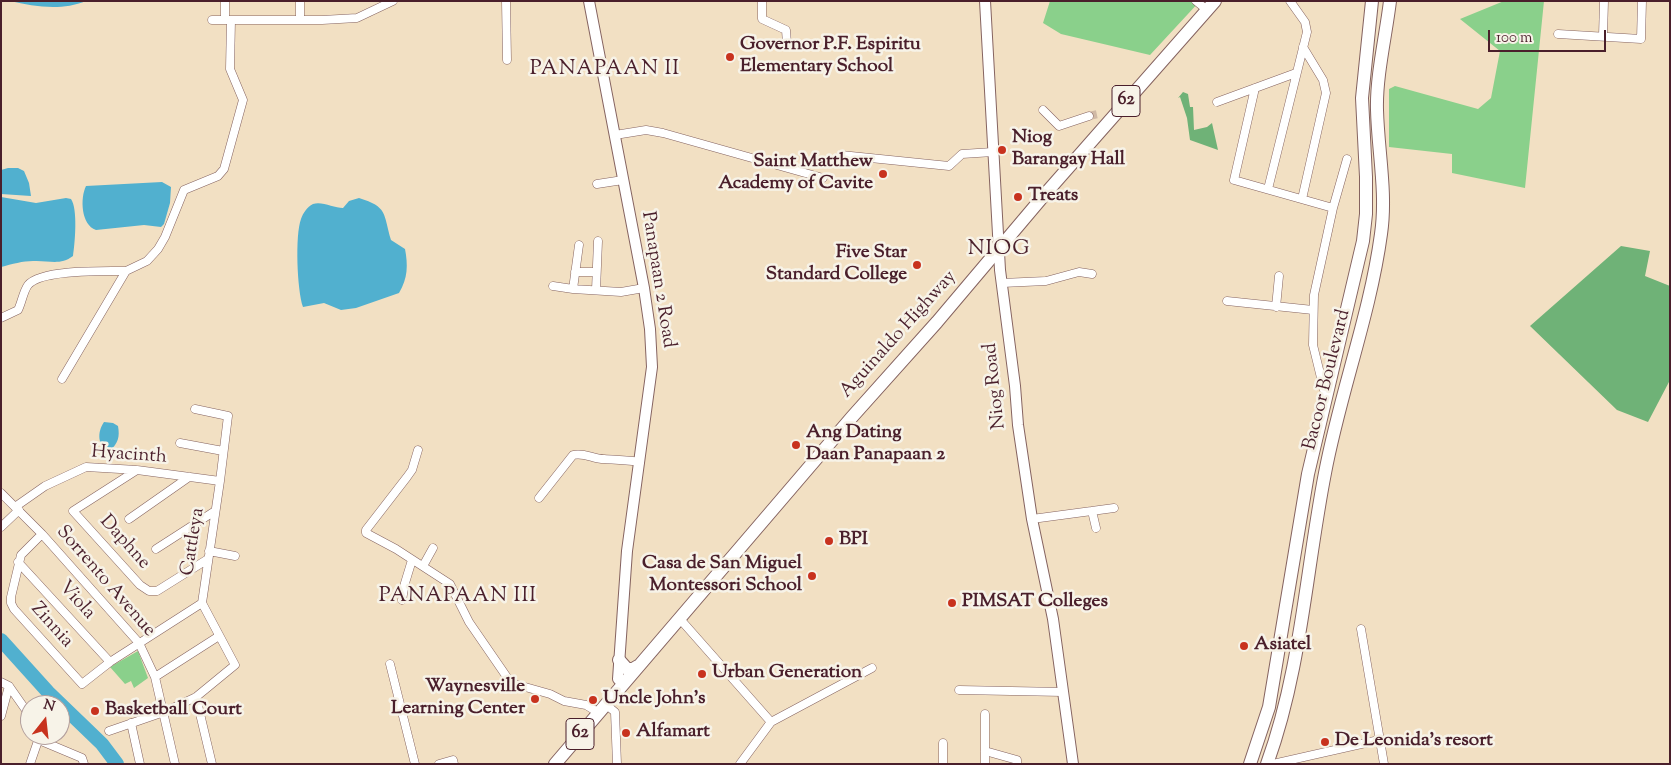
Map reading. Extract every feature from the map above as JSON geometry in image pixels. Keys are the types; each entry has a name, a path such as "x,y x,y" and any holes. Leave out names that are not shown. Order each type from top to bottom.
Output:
{"main road":[{"name":"Bacoor Boulevard","path":"1250,764 1269,707 1308,474 1363,241 1366,214 1366,177 1362,103 1372,1"},
{"name":"Bacoor Boulevard","path":"1267,764 1283,711 1293,668 1325,473 1372,282 1381,234 1383,201 1377,100 1390,1"},
{"name":"Aguinaldo Highway","path":"555,764 852,417 937,322 1104,120 1212,6"},
{"path":"1369,28 1386,30"},
{"path":"1286,609 1302,613"},
{"path":"619,660 627,669 633,669 638,666"}],"street":[{"path":"1,318 18,310 27,286 35,279 76,271 126,271 147,261 158,249 165,237 184,190 218,176 224,169 242,100 230,69 228,20 225,1"},
{"path":"300,1 300,20"},
{"path":"212,20 357,18 393,1"},
{"path":"506,1 507,60"},
{"name":"Panapaan 2 Road","path":"589,1 644,288 650,329 652,367 627,551 618,679 623,684"},
{"path":"762,1 762,19 786,30 788,44"},
{"name":"Niog Road","path":"985,1 999,249 1018,425 1032,519 1053,619 1073,764"},
{"path":"1196,1 1212,6"},
{"path":"1268,189 1307,32 1305,22 1290,1"},
{"path":"1603,36 1604,1"},
{"path":"1558,34 1641,39 1642,1"},
{"path":"1302,199 1326,93 1323,80 1303,47"},
{"path":"1217,102 1296,73"},
{"path":"1255,88 1234,180 1333,208"},
{"path":"1043,110 1059,126 1089,116"},
{"path":"615,135 646,130 663,133 824,178"},
{"path":"841,155 949,166 962,154 993,152"},
{"path":"1326,396 1313,345 1314,295 1333,208 1347,159"},
{"path":"598,184 623,180"},
{"path":"596,290 598,241"},
{"path":"573,289 579,244"},
{"path":"62,379 126,271"},
{"path":"575,272 596,272"},
{"path":"1002,283 1046,281 1079,272 1092,274"},
{"path":"1276,307 1279,276"},
{"path":"553,286 621,292 644,288"},
{"path":"1227,302 1313,310"},
{"name":"Cattleya","path":"195,409 228,416 202,603 236,665 196,697"},
{"path":"180,443 223,451"},
{"path":"418,450 412,470 366,532 450,584 469,622 511,683 550,694 564,701 586,704 615,712 617,764"},
{"path":"539,498 572,455 584,454 602,459 640,462"},
{"name":"Hyacinth","path":"1,526 17,508 45,486 86,467 137,470 220,481"},
{"name":"Daphne","path":"137,470 73,511 140,585 149,591 154,592 208,555"},
{"path":"129,519 189,477"},
{"name":"Sorrento Avenue","path":"1,493 42,534 139,643 155,677 175,764"},
{"path":"1032,519 1114,508"},
{"path":"156,549 215,511"},
{"path":"1092,511 1096,528"},
{"name":"Zinnia","path":"42,534 26,549 18,562 11,603 14,609 82,684 110,662"},
{"path":"423,566 433,548"},
{"path":"208,555 235,556"},
{"path":"402,600 412,560"},
{"name":"Viola","path":"18,562 110,662"},
{"path":"110,662 202,603"},
{"path":"680,619 771,722"},
{"path":"1361,630 1384,764"},
{"path":"155,677 219,636"},
{"path":"390,664 415,764"},
{"path":"740,764 771,722 872,668"},
{"path":"1,682 9,686 20,702"},
{"path":"1,716 9,686"},
{"path":"959,690 1063,692"},
{"path":"109,731 164,712 196,697 212,764"},
{"path":"985,714 985,764"},
{"path":"131,723 140,764"},
{"path":"1273,764 1291,762 1379,740"},
{"path":"943,744 943,764"},
{"path":"30,764 37,745"},
{"path":"55,745 82,758 84,764"},
{"path":"985,751 1017,760 1017,764"},
{"path":"439,764 453,760 454,764"}],"green space":[{"path":"1050,1 1200,1 1150,55 1061,34 1043,23"},
{"path":"1504,1 1544,1 1525,188 1452,173 1452,154 1389,147 1389,89 1395,86 1478,109 1491,98 1500,51 1460,19"},
{"path":"1183,92 1188,94 1190,107 1193,107 1194,130 1207,127 1212,123 1218,150 1190,140 1187,118 1180,97 1178,98"},
{"path":"1621,246 1650,251 1645,276 1670,286 1670,380 1648,422 1617,410 1530,326"},
{"path":"138,651 148,678 134,688 131,681 125,684 110,667"}],"water":[{"path":"10,1 86,1 68,6 48,7"},
{"path":"18,168 24,171 29,183 31,196 1,194 1,170"},
{"path":"162,182 171,187 170,203 164,224 161,227 144,225 96,230 87,223 83,211 83,197 86,186"},
{"path":"1,197 36,203 66,198 71,199 75,210 73,256 59,262 29,261 1,267"},
{"path":"359,198 380,208 385,217 391,240 405,249 406,271 399,293 356,308 341,310 324,303 303,307 299,288 297,249 299,227 303,215 307,208 313,204 320,203 343,208 349,201"},
{"path":"104,422 113,423 118,426 118,440 110,451 103,446 99,435"}],"waterway":[{"path":"1,640 48,692 102,744 117,764"}],"tunnel":[{"path":"1089,116 1099,115"}],"place":[{"name":"Governor P.F. Espiritu Elementary School","path":"730,57"},
{"name":"Niog Barangay Hall","path":"1002,150"},
{"name":"Saint Matthew Academy of Cavite","path":"883,174"},
{"name":"Treats","path":"1018,197"},
{"name":"Five Star Standard College","path":"917,265"},
{"name":"Ang Dating Daan Panapaan 2","path":"796,445"},
{"name":"BPI","path":"829,541"},
{"name":"Casa de San Miguel Montessori School","path":"812,576"},
{"name":"PIMSAT Colleges","path":"952,603"},
{"name":"Asiatel","path":"1244,646"},
{"name":"Urban Generation","path":"702,674"},
{"name":"Waynesville Learning Center","path":"535,699"},
{"name":"Uncle John's","path":"593,700"},
{"name":"Basketball Court","path":"95,711"},
{"name":"Alfamart","path":"626,733"},
{"name":"De Leonida’s resort","path":"1325,742"}],"district":[{"name":"PANAPAAN II","path":"605,70"},
{"name":"NIOG","path":"999,250"},
{"name":"PANAPAAN III","path":"458,597"}]}
